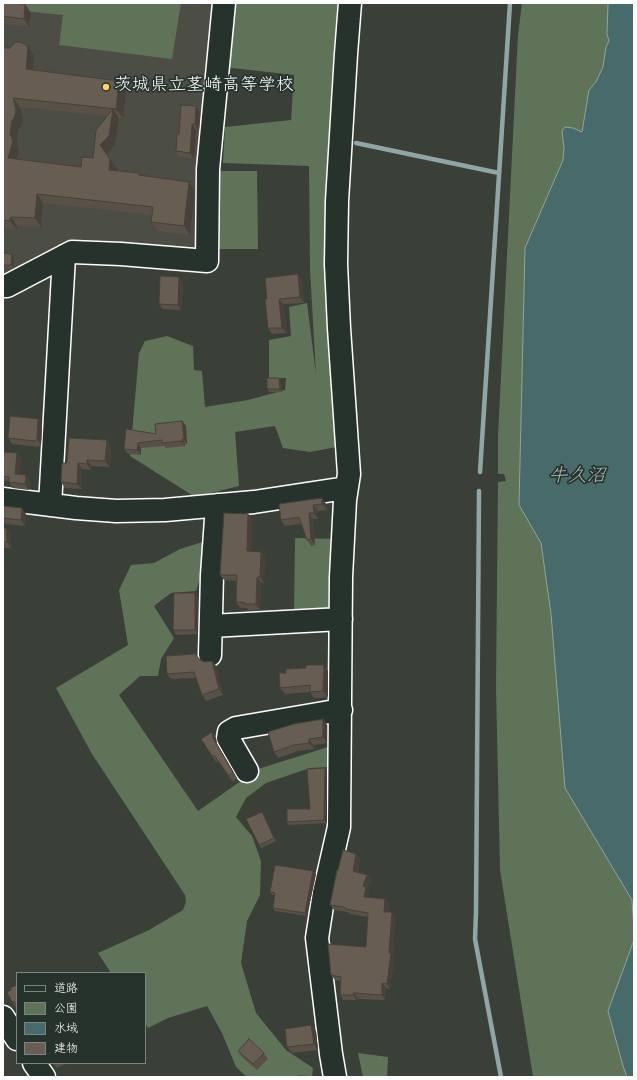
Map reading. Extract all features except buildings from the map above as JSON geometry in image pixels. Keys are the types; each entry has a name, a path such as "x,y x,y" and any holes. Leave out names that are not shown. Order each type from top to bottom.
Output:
{"street":[{"path":"3,286 8,286 72,252 121,254 207,261 208,169 224,3"},
{"path":"335,1077 317,938 324,893 340,827 341,576 346,488 349,474 336,264 337,201 350,3"},
{"path":"50,505 64,256"},
{"path":"3,499 116,511 165,510 254,502 346,488"},
{"path":"210,654 210,615 217,505"},
{"path":"211,626 341,619"},
{"path":"247,771 228,738 229,732 236,728 341,710"},
{"path":"3,1017 16,1037"},
{"path":"35,1064 44,1077"}],"shaded area":[{"name":"茨城県立茎崎高等学校","path":"3,3 217,3 196,252 64,245 3,281"}],"green space":[{"path":"3,3 181,3 172,59 59,45 63,15 3,9"},
{"path":"234,3 344,3 342,446 310,452 283,448 275,426 235,432 239,486 195,497 130,456 139,353 145,341 167,336 193,346 194,370 202,371 205,407 248,400 285,390 286,378 269,378 269,340 291,336 289,307 307,303 316,374 310,270 309,166 223,163 225,127 291,120 294,75 224,67"},
{"path":"522,3 608,3 607,33 609,41 606,47 603,67 596,82 589,90 582,132 573,128 565,127 562,131 564,148 563,160 525,248 519,505 541,543 551,614 565,788 632,900 634,940 608,1011 627,1077 533,1077 500,870 496,687 498,482 506,481 504,474 498,474 498,436 518,35"},
{"path":"215,171 257,171 258,249 215,249"},
{"path":"295,538 337,539 336,615 294,615"},
{"path":"206,541 202,572 196,591 171,593 154,606 174,638 161,659 158,676 140,676 119,695 198,811 258,769 328,747 333,767 310,768 266,783 246,798 236,817 252,836 261,861 260,895 247,921 241,963 256,1013 286,1050 313,1068 312,1077 247,1077 236,1067 222,1033 207,1006 168,1018 148,1028 146,1025 146,972 110,972 98,953 149,930 183,910 186,902 185,895 92,754 56,688 128,645 119,590 131,565 154,563 180,549"},
{"path":"358,1053 388,1057 387,1077 363,1077"}],"water":[{"name":"牛久沼","path":"608,3 634,3 634,930 632,900 565,788 551,614 541,543 519,505 525,248 563,160 564,148 562,131 565,127 573,128 582,132 589,90 596,82 603,67 606,47 609,41 607,34"},
{"path":"634,940 634,1077 627,1077 608,1011"}],"waterway":[{"path":"480,472 510,3"},
{"path":"356,143 499,173"},
{"path":"479,491 475,939 501,1077"}],"place":[{"name":"茨城県立茎崎高等学校","path":"106,87"}]}
